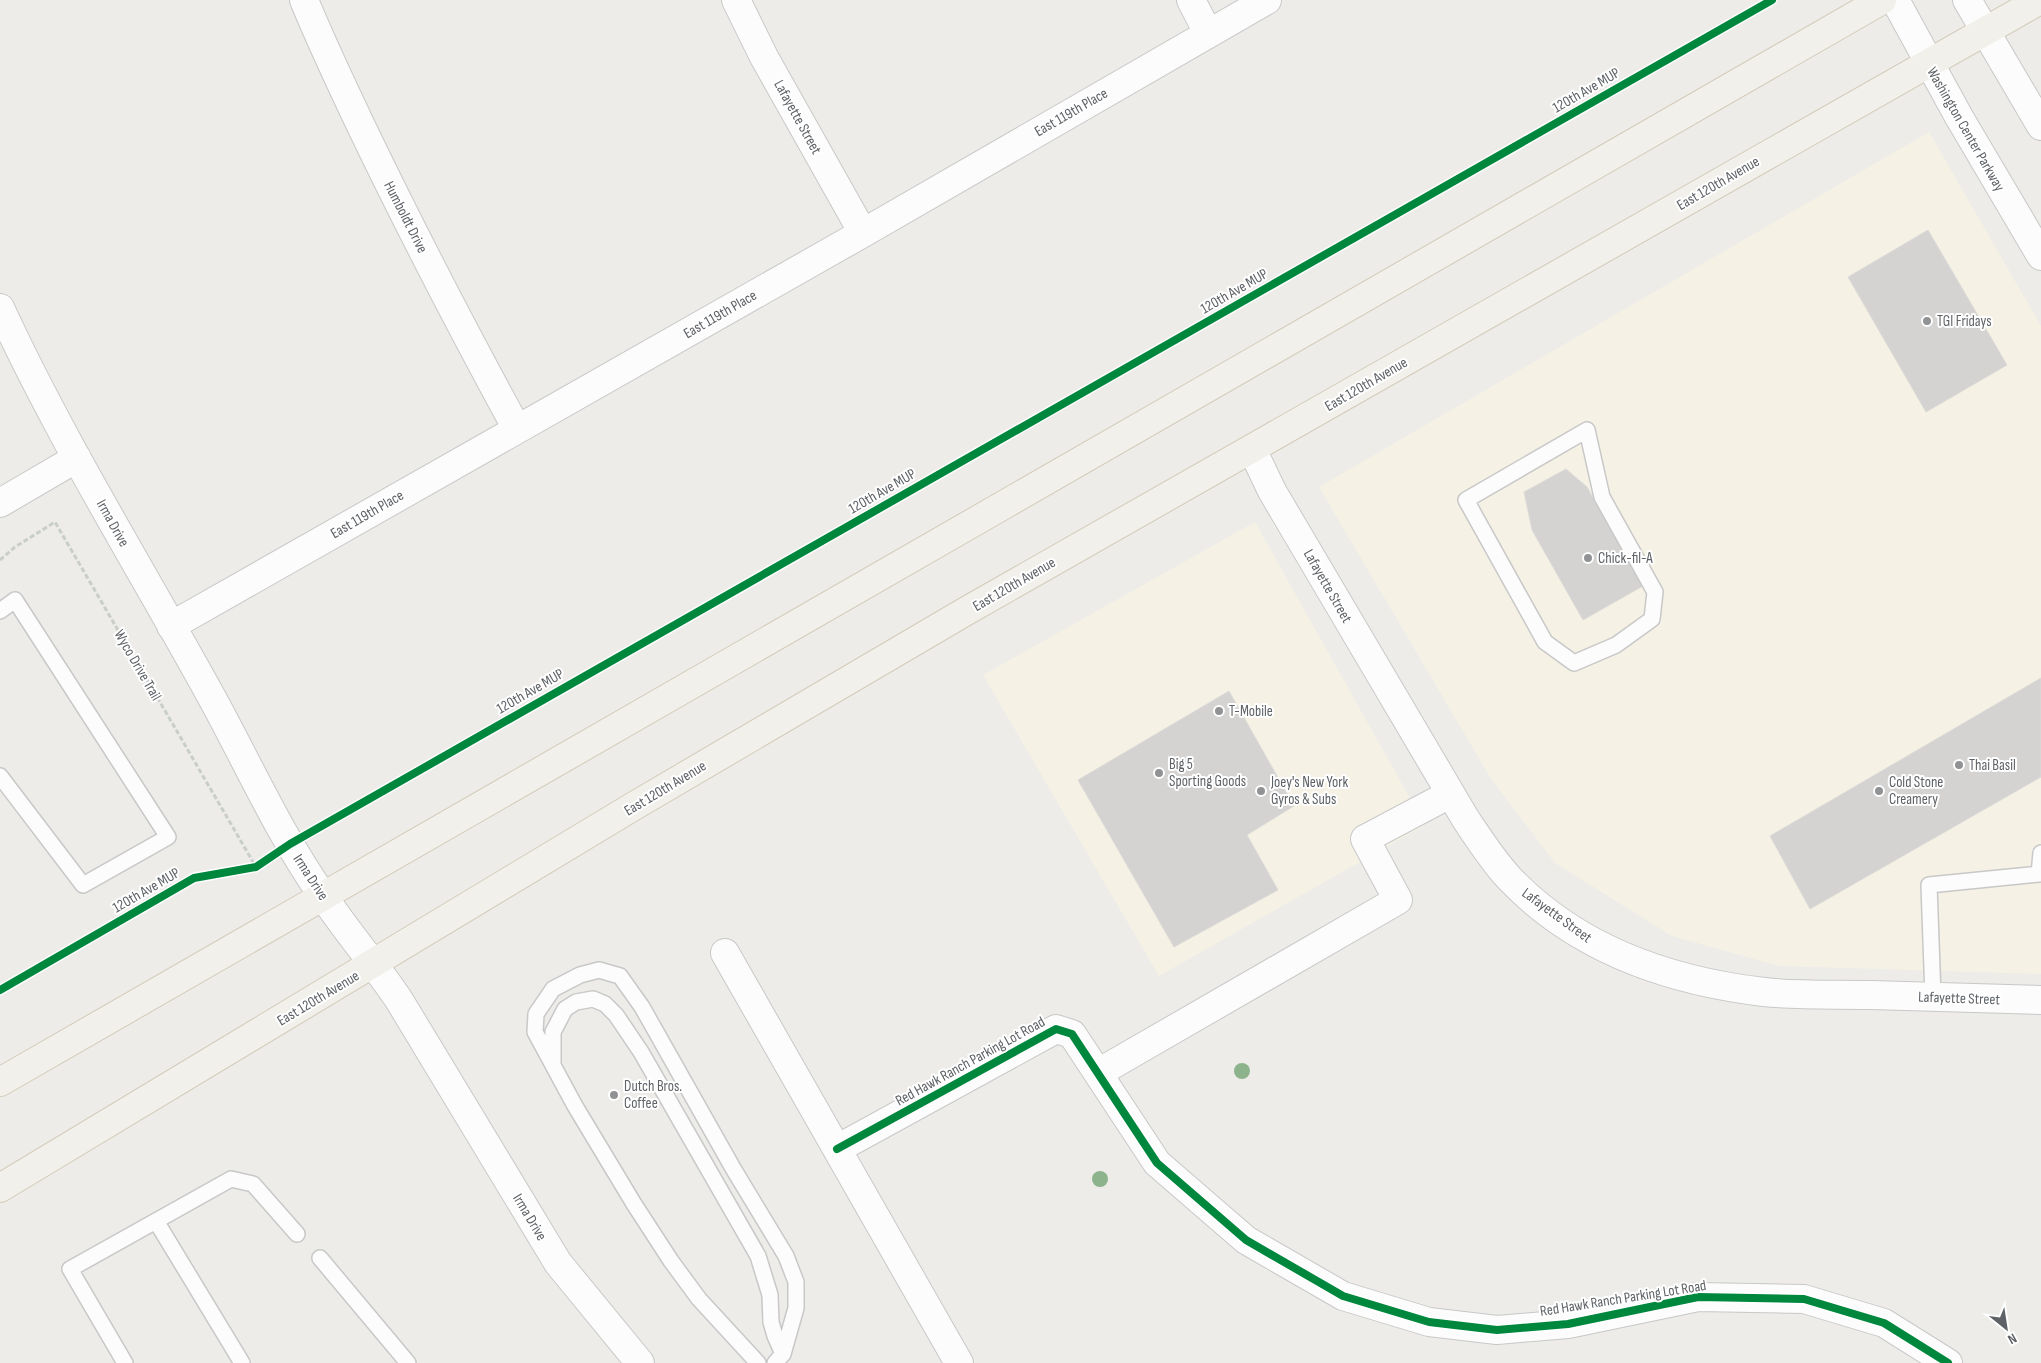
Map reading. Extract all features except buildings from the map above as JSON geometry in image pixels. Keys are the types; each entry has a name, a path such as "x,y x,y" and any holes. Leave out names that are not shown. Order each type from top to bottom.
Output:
{"main road":[{"path":"0,1082 1882,0"},
{"name":"East 120th Avenue","path":"0,1188 375,964 634,806 960,615 2040,0"}],"street":[{"name":"Humboldt Drive","path":"304,0 319,38 390,187 457,318 517,428"},
{"name":"Lafayette Street","path":"736,0 764,57 863,233"},
{"path":"1191,0 1208,33"},
{"name":"East 119th Place","path":"171,626 863,233 1267,0"},
{"name":"Washington Center Parkway","path":"1895,0 1928,63 2041,256"},
{"path":"1967,0 1987,31 2041,126"},
{"name":"Irma Drive","path":"0,308 28,369 76,458 211,695 290,844 322,896 375,964 399,1000 558,1264 640,1363"},
{"name":"Lafayette Street","path":"1252,449 1278,501 1450,794 1488,852 1510,879 1535,903 1584,937 1648,967 1684,978 1766,992 2041,1000"},
{"path":"0,503 76,458"},
{"path":"1098,1073 1398,900 1365,839 1450,794"},
{"path":"725,954 959,1363"},
{"name":"Red Hawk Ranch Parking Lot Road","path":"837,1149 1056,1029 1072,1034 1157,1163 1246,1240 1343,1296 1430,1322 1497,1330 1568,1324 1698,1296 1804,1299 1884,1323 1948,1363"}],"lane":[{"path":"1588,430 1602,497 1655,592 1652,619 1616,645 1574,663 1545,642 1466,500 1588,430"},
{"path":"0,611 15,600 168,837 83,885 0,776"},
{"path":"1933,997 1929,884 2039,874 2041,853"},
{"path":"758,1363 699,1299 634,1204 553,1069 535,1032 536,1014 553,989 580,975 599,970 620,976 642,1007 734,1170 786,1256 796,1282 796,1308 779,1359"},
{"path":"553,1069 553,1032 565,1009 576,1002 593,999 605,1004 616,1014 641,1052 758,1256 770,1295 770,1310 779,1359"},
{"path":"124,1363 70,1269 231,1179 253,1184 297,1234"},
{"path":"156,1221 242,1363"},
{"path":"320,1258 408,1363"}],"path":[{"path":"247,868 256,867 290,844"}],"shaded area":[{"path":"1929,132 2041,326 2041,974 1779,966 1672,936 1555,863 1490,777 1319,487"},
{"path":"1255,522 1425,825 1159,976 983,675"}],"cycle path":[{"name":"120th Ave MUP","path":"0,990 194,878 256,867 290,844 1772,0"},
{"path":"837,1149 1056,1029 1072,1034 1157,1163 1246,1240 1343,1296 1429,1322 1497,1330 1568,1324 1698,1297 1804,1299 1884,1323 1948,1363"}],"place":[{"name":"TGI Fridays","path":"1927,321"},
{"name":"Chick-fil-A","path":"1588,558"},
{"name":"T-Mobile","path":"1219,711"},
{"name":"Thai Basil","path":"1959,765"},
{"name":"Big 5 Sporting Goods","path":"1159,773"},
{"name":"Joey's New York Gyros & Subs","path":"1261,791"},
{"name":"Cold Stone Creamery","path":"1879,791"},
{"name":"Dutch Bros. Coffee","path":"614,1095"}]}
